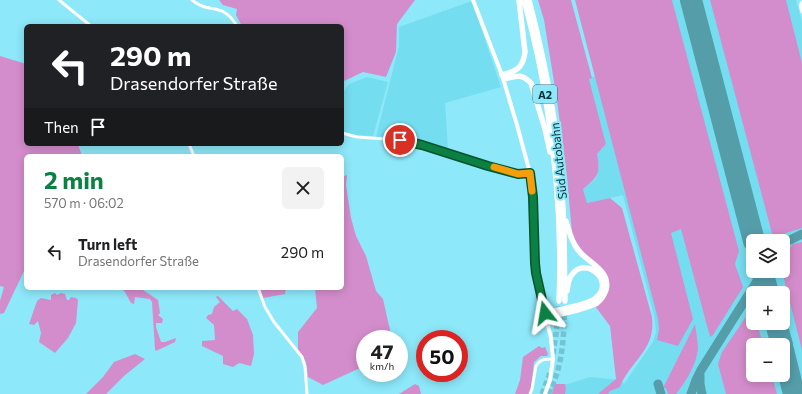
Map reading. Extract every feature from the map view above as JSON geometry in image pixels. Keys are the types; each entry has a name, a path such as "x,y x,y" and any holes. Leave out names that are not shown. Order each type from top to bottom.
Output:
{"highway":[{"path":"503,77 522,66 524,60 525,52 519,0"},
{"name":"Süd Autobahn","path":"524,0 535,43 546,100 555,164 562,301"},
{"name":"Süd Autobahn","path":"530,0 551,100 561,171 563,209 562,301"},
{"path":"503,77 525,77 531,83 555,164"},
{"path":"546,315 584,308 597,303 601,300 606,289 604,275 597,266 578,251 573,243 563,209"},
{"path":"546,315 592,301 597,297 602,287 602,281 597,273 586,268 576,271 571,276 562,301"}],"main road":[{"path":"473,0 503,77 530,173 533,197 536,273 551,338 553,360 550,380 545,394"}],"street":[{"path":"59,0 89,24"},
{"path":"192,0 196,4 203,7 224,11 229,14 236,24"},
{"path":"802,2 800,4 802,12"},
{"path":"344,134 357,137 400,140 422,145 518,174 530,173"},
{"path":"259,290 265,307 274,322 302,358 305,367 307,394"},
{"path":"530,394 538,363 543,359 553,360"}],"shaded area":[{"path":"219,0 415,0 397,24 396,52 386,77 363,72 344,81 344,24 241,24 236,15 237,9 223,5"},
{"path":"538,0 571,0 592,78 589,79 606,144 597,154 599,166 595,178 583,189 587,203 610,198 622,208 652,317 650,338 643,352 623,380 620,387 610,391 608,394 598,394 616,379 610,326 595,306 608,288 575,241 572,233 567,177 557,100 544,20"},
{"path":"575,0 672,0 739,251 735,264 743,287 713,335 710,337 681,229 671,233 693,319 678,346 657,340 659,330 658,319"},
{"path":"620,0 796,0 802,22 802,394 550,394 553,384 568,384 590,377 621,380 624,384 653,342 656,332 654,315 623,195 587,203 583,189 596,178 599,167 597,154 606,144 589,79 634,56"},
{"path":"710,0 786,0 802,63 802,228 785,234 772,234"},
{"path":"472,1 501,87 445,103 448,151 402,139 376,137 399,46 399,27"},
{"path":"0,56 24,63 24,146 79,146 81,154 24,154 24,271 4,313 0,314 0,301 4,287 0,286"},
{"path":"367,77 388,82 373,136 352,135 344,132 344,91 349,84"},
{"path":"347,175 346,185 351,218 356,236 366,256 376,291 383,299 390,330 356,330 356,370 323,385 308,377 306,362 298,350 298,332 317,308 315,290 344,290 344,176"},
{"path":"802,242 802,350 790,303 790,286 786,286 784,278 790,278 790,248 793,244"},
{"path":"123,290 143,290 158,300 160,313 158,315 163,319 162,323 156,323 156,327 161,342 176,338 175,342 156,351 152,302 150,299 135,297 134,304 131,303"},
{"path":"261,290 286,290 285,294 263,298"},
{"path":"55,293 57,295 61,293 65,294 67,300 71,297 78,300 76,323 68,338 55,353 39,342 41,333 38,321 34,325 29,324 37,301 41,298 51,300 51,295"},
{"path":"218,296 233,311 237,309 247,319 253,335 254,354 251,366 239,363 233,367 223,364 223,356 202,346 202,341 215,340 214,325 206,318 208,315 212,314 214,307 220,302 216,297"},
{"path":"746,316 746,330 759,330 761,338 746,338 746,382 774,382 777,394 726,394 718,364 722,352"},
{"path":"695,324 698,349 693,367 687,379 676,394 668,394 666,388 663,388"},
{"path":"539,346 542,348 545,347 548,354 547,356 541,356 534,362 529,394 515,394 520,380 523,357"},
{"path":"135,354 145,359 124,376 106,394 86,394 103,377 114,362"},
{"path":"415,384 419,386 421,394 399,394"},
{"path":"555,384 565,384 565,394 552,394"}],"taxiway":[{"path":"790,240 802,234"},
{"path":"691,394 701,370 758,278"},
{"path":"700,375 702,394"},
{"path":"658,384 661,394"}],"runway":[{"path":"691,0 752,234"},
{"path":"764,278 766,286"},
{"path":"778,330 780,338"},
{"path":"790,378 794,394"}],"tunnel":[{"path":"553,354 559,301"},
{"path":"548,394 556,376 561,358 565,301"},
{"path":"542,394 550,370"}],"slow traffic":[{"path":"494,167 518,174 530,173 532,191"}],"route":[{"path":"400,140 422,145 518,174 530,173 533,197 536,273 545,313"}]}
